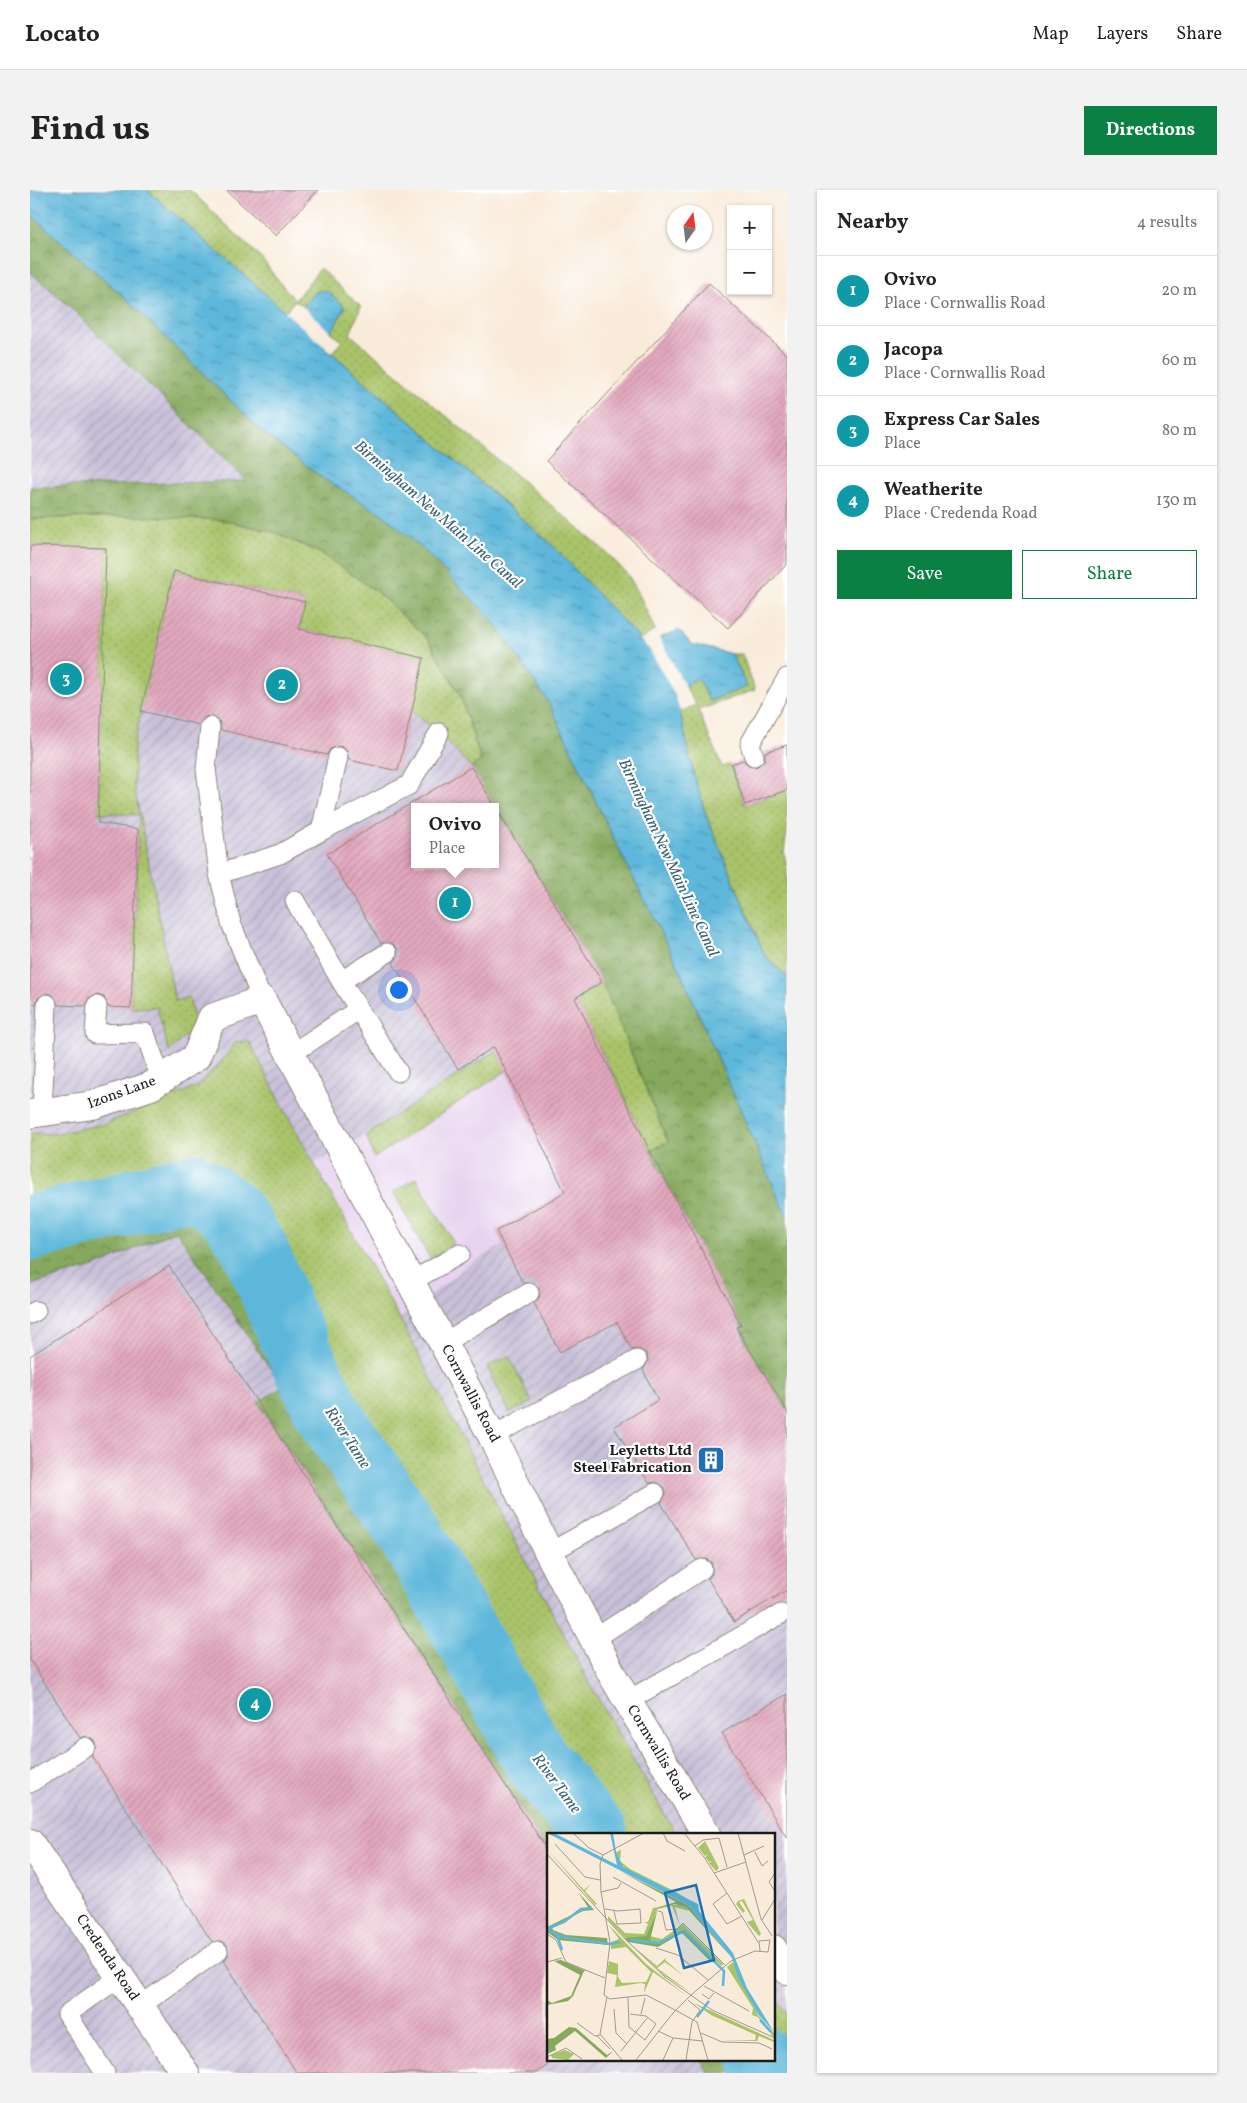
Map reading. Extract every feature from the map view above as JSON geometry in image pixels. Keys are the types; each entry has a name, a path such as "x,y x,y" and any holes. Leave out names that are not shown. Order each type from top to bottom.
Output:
{"street":[{"name":"Izons Lane","path":"36,1113 93,1105 151,1086 196,1058 212,1018 262,1000"},
{"name":"Cornwallis Road","path":"262,1000 492,1436 548,1553 628,1701 705,1833"},
{"name":"Credenda Road","path":"32,1851 185,2073"},
{"path":"774,1950 787,1970"}],"lane":[{"path":"754,756 750,744 786,681"},
{"path":"210,727 206,769 219,874 231,923 262,1000"},
{"path":"219,874 280,854 409,785 439,734"},
{"path":"321,831 338,757"},
{"path":"295,901 358,1010 398,1072"},
{"path":"341,981 387,953"},
{"path":"36,1113 47,1004"},
{"path":"97,1006 95,1034 145,1033 161,1079"},
{"path":"291,1054 358,1010"},
{"path":"410,1282 460,1254"},
{"path":"443,1343 529,1293"},
{"path":"492,1436 638,1360"},
{"path":"548,1553 655,1493"},
{"path":"594,1639 702,1569"},
{"path":"628,1701 781,1614"},
{"path":"30,1783 86,1747"},
{"path":"140,2006 218,1951"},
{"path":"105,2073 68,2014 120,1977"}],"shaded area":[{"path":"30,272 67,304 247,481 30,486"},
{"path":"30,519 373,589 498,803 411,803 411,868 499,868 499,805 602,982 366,1135 314,1164 290,1120 236,1042 219,1065 196,1087 105,1124 53,1134 30,1133"},
{"path":"602,982 668,1142 496,1232 503,1245 467,1266 400,1319 314,1164 366,1135"},
{"path":"668,1142 741,1325 747,1346 787,1411 787,2013 774,1997 774,1833 675,1833 588,1681 400,1319 467,1266 503,1245 496,1231 565,1192"},
{"path":"175,1230 283,1387 258,1402 547,1849 547,2060 701,2060 708,2073 30,2073 30,1284 94,1267"}],"green space":[{"path":"147,190 190,190 261,258 295,300 285,312"},
{"path":"30,214 122,295 267,436 321,477 382,514 420,546 495,623 549,703 622,856 677,964 787,1217 787,1411 747,1346 741,1325 650,1151 668,1142 602,982 499,813 499,803 493,803 471,767 481,760 460,695 428,639 373,589 322,554 274,532 223,520 133,516 30,519 30,487 247,481 67,304 30,272"},
{"path":"320,268 361,307 350,334 606,552 628,575 655,630 640,640 552,545 332,353 342,341 331,332 345,307 317,291 303,306 295,300"},
{"path":"133,516 223,520 274,532 322,554 373,589 428,639 460,695 481,761 471,767 439,733 411,711 423,658 299,629 305,602 174,571 134,744 134,786 175,1001 189,997 195,1026 169,1052 157,1007 131,1008 139,815 98,813 106,548 30,546 30,519"},
{"path":"732,654 742,654 755,690 698,710 722,767 731,764 745,805 787,790 787,831 784,852 787,869 787,977 765,956 706,815 694,775 680,712 696,705 685,686 694,679 747,687"},
{"path":"602,982 668,1142 650,1151 591,1030 506,1071 374,1158 366,1135"},
{"path":"249,1041 290,1120 400,1319 588,1681 675,1833 594,1833 538,1763 409,1532 328,1413 281,1312 255,1249 194,1186 30,1228 30,1133 53,1134 105,1124 196,1087 219,1065 236,1042"},
{"path":"416,1178 454,1243 430,1259 393,1192"},
{"path":"194,1186 231,1212 255,1249 281,1312 328,1413 409,1532 538,1763 594,1833 547,1833 547,1849 258,1402 283,1387 176,1230 94,1267 30,1285 30,1228"},
{"path":"509,1356 532,1402 510,1413 487,1367"},
{"path":"774,1997 787,2013 787,2073 771,2073 762,2060 774,2060"},
{"path":"701,2060 762,2060 771,2073 708,2073"}],"water":[{"name":"Birmingham New Main Line Canal","path":"30,190 147,190 293,318 317,291 327,291 345,307 324,346 552,545 649,649 662,645 659,638 679,630 691,644 732,654 747,687 709,701 700,681 695,679 676,695 694,775 706,815 765,956 787,977 787,1217 677,964 622,856 549,703 495,623 420,546 382,514 321,477 267,436 122,295 30,214"}],"pier":[{"path":"301,305 333,334 327,345 333,351 332,353 285,312 287,310 293,315"},
{"path":"658,636 686,688 678,696 682,711 680,712 675,695 649,649 640,640 642,638 650,647 659,643 656,638"}],"building":[{"path":"226,190 318,190 276,236"},
{"path":"709,283 787,355 787,564 728,628 546,461"},
{"path":"30,546 106,548 98,823 138,829 131,1008 108,1007 104,997 97,995 88,999 86,1006 58,1005 53,995 47,993 38,998 36,1004 30,1004"},
{"path":"174,571 305,602 299,629 424,658 398,771 349,760 346,749 340,746 330,749 327,755 221,730 220,722 212,716 205,717 199,725 141,711"},
{"path":"787,745 787,790 745,805 731,764 743,760 751,767 758,766 765,759 765,752"},
{"path":"471,767 493,803 411,803"},
{"path":"411,803 411,868 499,868 499,813 602,982 575,998 650,1151 741,1325 736,1327 787,1411 787,1590 734,1622 708,1579 712,1574 712,1563 707,1559 696,1560 661,1503 666,1494 664,1487 656,1482 649,1483 614,1427 658,1400 643,1370 648,1361 647,1354 638,1349 632,1350 617,1322 560,1352 534,1303 539,1298 539,1288 534,1283 523,1283 496,1231 565,1192 494,1047 458,1069 393,963 397,958 397,948 392,943 381,943 327,854"},
{"path":"169,1266 547,1849 548,2065 536,2073 297,2073 224,1961 228,1955 227,1945 222,1941 212,1942 92,1756 97,1747 95,1741 86,1736 80,1738 30,1660 30,1356"},
{"path":"787,1694 787,1838 722,1733"}],"waterway":[{"name":"River Tame","path":"30,1228 194,1186 231,1212 255,1249 281,1312 328,1413 409,1532 538,1763 594,1833"},
{"name":"River Tame","path":"762,2060 770,2073"}],"place":[{"name":"Express Car Sales","path":"66,679"},
{"name":"Jacopa","path":"282,685"},
{"name":"Ovivo","path":"455,903"},
{"name":"Leyletts Ltd Steel Fabrication","path":"711,1460"},
{"name":"Weatherite","path":"255,1704"}]}
